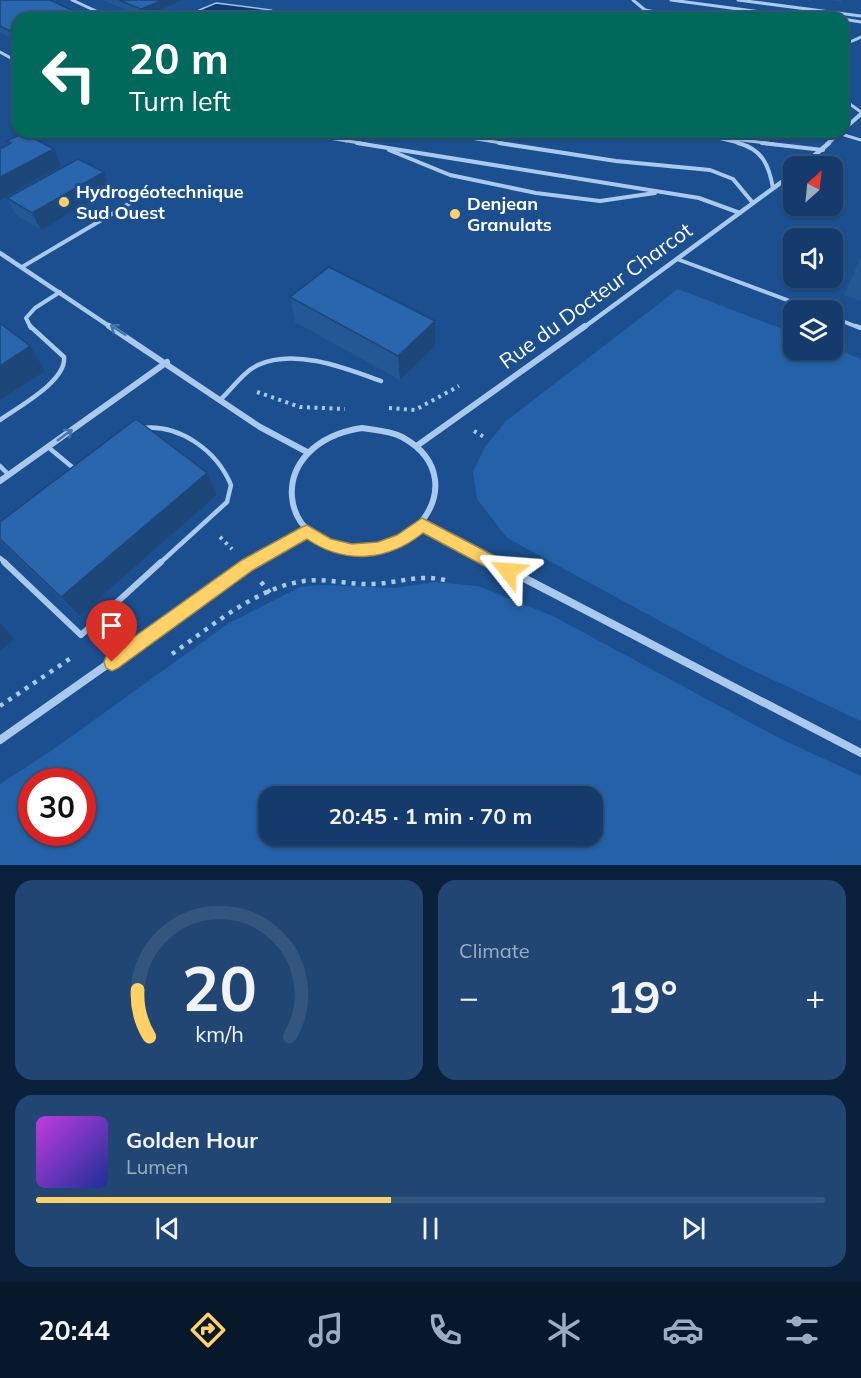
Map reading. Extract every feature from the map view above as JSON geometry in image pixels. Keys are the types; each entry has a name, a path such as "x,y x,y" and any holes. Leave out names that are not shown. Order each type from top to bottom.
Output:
{"street":[{"path":"849,126 861,113"},
{"path":"815,156 836,138"},
{"name":"Rue du Docteur Charcot","path":"418,445 783,181"},
{"path":"0,253 260,427 307,452"},
{"path":"0,481 166,362"},
{"path":"362,428 382,429 402,435 418,445 430,458 436,474 438,491 433,508 422,525 403,540 379,549 352,550 335,546 307,531 296,517 290,500 290,483 297,466 307,452 323,440 342,432 362,428"},
{"path":"422,525 688,666 861,753"},
{"path":"0,740 248,565 307,531"}],"lane":[{"path":"72,0 98,12"},
{"path":"633,0 645,10 655,12"},
{"path":"670,0 761,12"},
{"path":"738,0 830,12"},
{"path":"849,104 861,113"},
{"path":"330,138 699,198 740,213"},
{"path":"470,138 616,161 710,170 733,179 753,203"},
{"path":"718,138 746,144 762,153 770,165 773,188"},
{"path":"725,138 823,150"},
{"path":"381,147 450,174 485,184 536,193 600,201 662,192"},
{"path":"22,267 132,202"},
{"path":"677,259 787,300"},
{"path":"0,420 56,380 62,373 64,357 32,330 26,318 35,308 60,292"},
{"path":"843,321 861,328"},
{"path":"220,400 258,365 273,361 314,363 381,381"},
{"path":"0,558 81,635 227,502 231,492 230,479 221,464 178,431 157,425 135,430"},
{"path":"48,447 79,473"},
{"path":"0,466 9,475"},
{"path":"70,480 88,466"}],"path":[{"path":"379,408 415,410 463,384"},
{"path":"251,389 279,403 303,409 348,409"},
{"path":"172,654 247,606 296,582 330,580 374,585 426,574 445,580"}],"shaded area":[{"path":"216,3 271,10 269,12 194,12"},
{"path":"678,289 783,329 783,360 843,360 843,352 861,359 861,721 741,665 507,538 477,499 473,472 485,447 506,421"},
{"path":"434,582 478,586 553,616 779,738 861,776 861,865 0,865 0,784 18,772 18,846 96,846 96,768 25,768 229,623 300,587 322,585 394,588"}],"building":[{"path":"0,0 50,0 76,12 12,12 12,32 0,26"},
{"path":"119,0 163,0 141,9"},
{"path":"13,138 33,138 54,149 0,177 0,149 11,143 7,141"},
{"path":"78,159 104,172 32,213 7,198"},
{"path":"329,267 435,321 398,356 290,297"},
{"path":"0,323 30,346 0,366"},
{"path":"136,419 207,473 61,597 0,539 0,522"}],"place":[{"name":"Hydrogéotechnique Sud Ouest","path":"64,202"},
{"name":"Denjean Granulats","path":"455,214"}],"route":[{"path":"112,662 248,565 307,531 327,544 352,550 379,549 403,540 422,525 508,571"}]}
